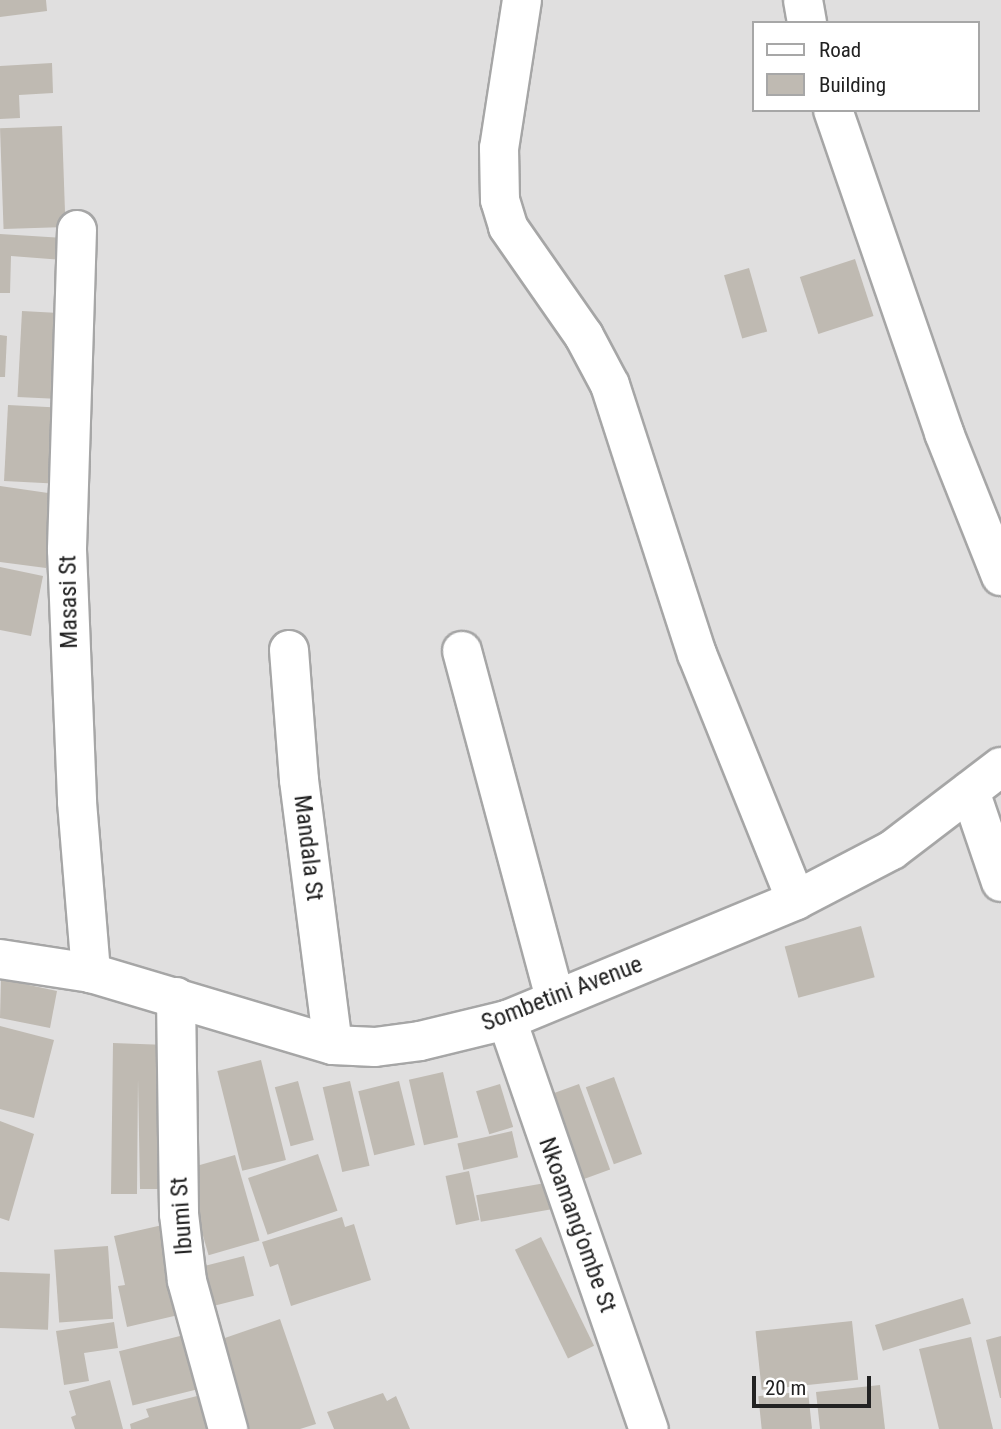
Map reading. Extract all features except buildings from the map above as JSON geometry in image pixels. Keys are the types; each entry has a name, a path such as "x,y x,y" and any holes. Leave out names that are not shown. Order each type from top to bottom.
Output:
{"street":[{"path":"522,0 499,148 500,200 508,227 584,336 610,384 675,594 726,735 796,900"},
{"path":"803,0 807,21"},
{"path":"834,112 944,433 1001,576"},
{"name":"Masasi St","path":"77,230 68,564 77,802 92,973"},
{"name":"Mandala St","path":"289,650 299,780 333,1045"},
{"path":"462,650 555,999"},
{"name":"Sombetini Avenue","path":"0,959 92,973 333,1045 375,1047 420,1041 507,1020 796,900 892,850 1001,767"},
{"path":"970,792 1001,882"},
{"name":"Ibumi St","path":"176,997 179,1214 187,1281 228,1429"},
{"name":"Nkoamang'ombe St","path":"507,1020 649,1429"}],"shaded area":[{"path":"0,0 1001,0 1001,1429 0,1429"}]}
